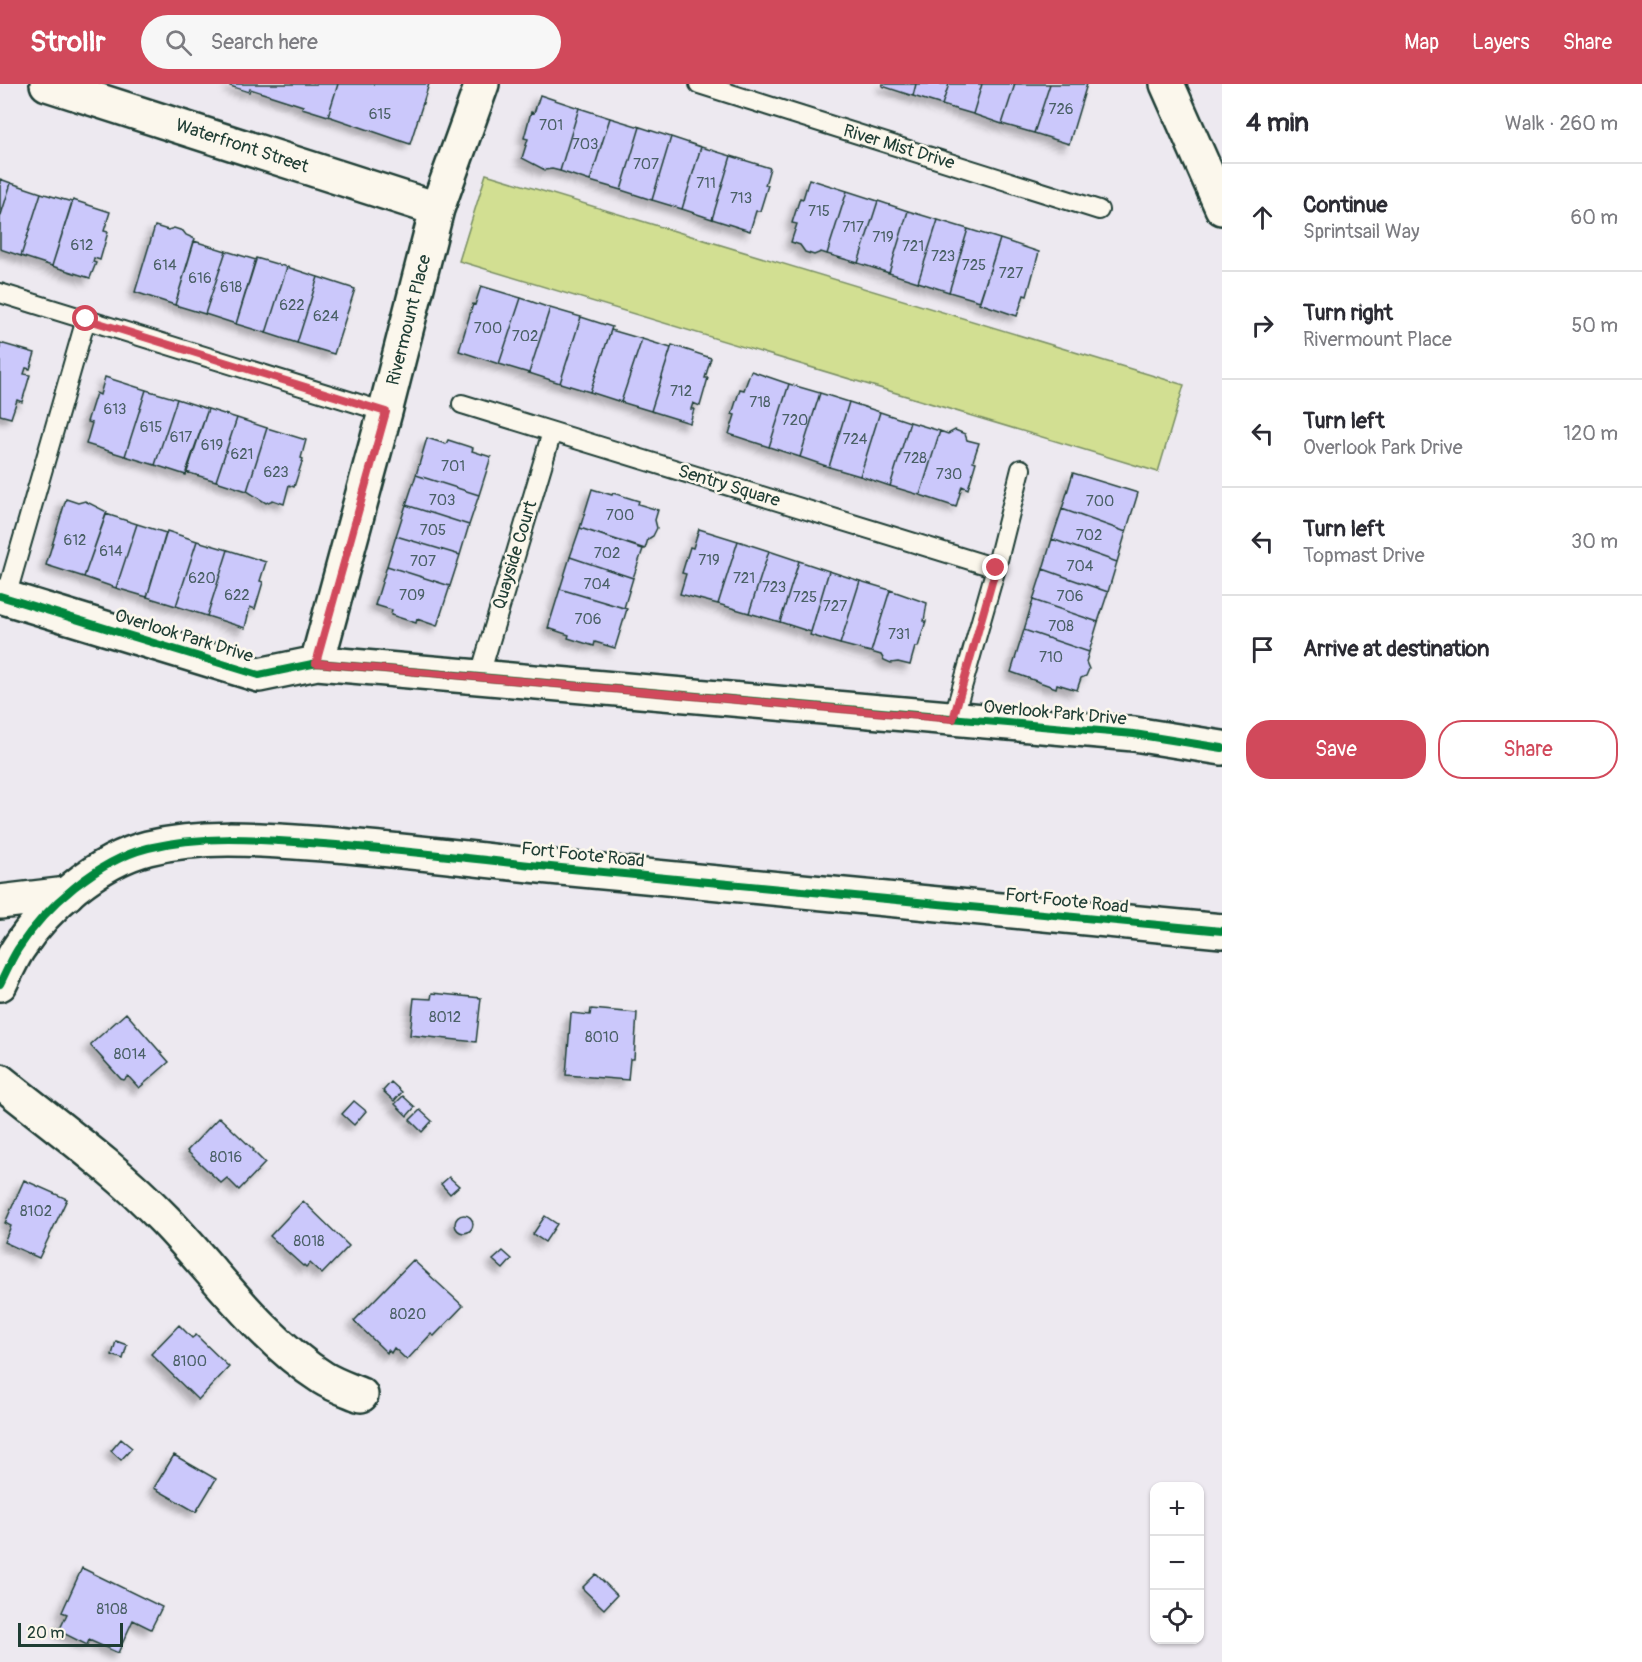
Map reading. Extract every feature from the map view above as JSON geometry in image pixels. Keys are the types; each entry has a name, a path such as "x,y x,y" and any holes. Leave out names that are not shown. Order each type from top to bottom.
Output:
{"street":[{"name":"Waterfront Street","path":"47,84 437,209"},
{"name":"Rivermount Place","path":"316,663 386,412 437,209 482,84"},
{"path":"1167,84 1222,208"},
{"name":"Overlook Park Drive","path":"3,596 259,675 316,663 1134,734 1222,747"},
{"name":"Fort Foote Road","path":"0,984 23,942 35,926 87,877 108,864 146,848 196,840 244,838 374,847 536,865 1222,931"},
{"path":"0,902 68,894"},
{"path":"0,1081 95,1154 196,1254 233,1298 277,1342 325,1379 361,1395"}],"lane":[{"name":"River Mist Drive","path":"699,84 1099,210"},
{"path":"0,293 386,412"},
{"path":"3,596 86,319"},
{"name":"Sentry Square","path":"462,404 996,568"},
{"name":"Quayside Court","path":"478,678 552,432"},
{"path":"953,719 996,568 1021,469"}],"green space":[{"path":"486,174 1184,385 1158,472 459,261"}],"building":[{"path":"230,84 338,84 328,116 250,89 249,92 230,86"},
{"path":"338,84 429,84 410,144 328,116"},
{"path":"882,84 916,84 913,96 882,86"},
{"path":"916,84 949,84 942,105 913,96"},
{"path":"949,84 982,84 973,114 942,105"},
{"path":"982,84 1015,84 1002,124 973,114"},
{"path":"1015,84 1050,84 1034,133 1002,124"},
{"path":"1050,84 1087,84 1069,144 1034,133"},
{"path":"540,95 579,108 560,171 545,170 522,158 528,139 524,138 531,112 534,113"},
{"path":"579,108 610,118 590,181 560,171"},
{"path":"610,118 640,127 621,190 590,181"},
{"path":"640,127 671,137 652,200 621,190"},
{"path":"671,137 701,147 682,209 652,200"},
{"path":"701,147 731,156 712,219 682,209"},
{"path":"731,156 770,168 765,185 768,185 760,211 756,211 750,231 712,219"},
{"path":"0,179 11,183 0,218"},
{"path":"809,179 847,191 827,254 821,252 814,255 805,252 800,245 791,242 797,224 792,223"},
{"path":"11,183 41,193 21,256 0,249 0,218"},
{"path":"847,191 878,201 858,263 827,254"},
{"path":"41,193 72,202 52,266 21,256"},
{"path":"73,200 110,212 104,231 108,232 100,260 94,258 93,262 96,263 90,278 52,266"},
{"path":"878,201 908,211 889,273 858,263"},
{"path":"908,211 938,220 918,282 889,273"},
{"path":"938,220 968,229 949,292 918,282"},
{"path":"155,226 168,230 174,228 195,239 175,305 135,292"},
{"path":"968,229 1000,239 980,301 949,292"},
{"path":"1000,239 1039,252 1027,296 1024,295 1017,316 979,303"},
{"path":"194,241 226,251 205,314 175,305"},
{"path":"226,251 256,260 236,324 205,314"},
{"path":"256,258 287,267 266,333 236,324"},
{"path":"287,267 318,277 297,343 266,333"},
{"path":"318,277 355,289 334,354 297,343"},
{"path":"481,286 521,298 499,364 459,351 473,304 475,305"},
{"path":"521,298 550,308 529,373 499,364"},
{"path":"550,308 581,317 560,383 529,373"},
{"path":"581,317 612,327 590,392 560,383"},
{"path":"611,330 642,339 621,402 590,392"},
{"path":"642,339 671,348 651,411 621,402"},
{"path":"0,343 35,353 30,369 26,368 24,374 30,375 22,402 17,400 11,418 0,415"},
{"path":"672,345 711,358 700,406 693,403 691,409 694,409 690,423 651,411"},
{"path":"751,371 789,384 769,447 729,434 735,415 732,414 740,389 744,390"},
{"path":"105,377 146,390 125,456 86,444 92,423 87,422 96,393 100,395"},
{"path":"789,384 820,393 800,457 769,447"},
{"path":"146,390 177,399 155,465 125,456"},
{"path":"820,393 849,402 829,467 800,457"},
{"path":"177,399 208,409 186,475 155,465"},
{"path":"849,402 880,412 860,476 829,467"},
{"path":"208,409 237,418 216,481 186,472"},
{"path":"880,412 910,422 890,486 860,476"},
{"path":"237,418 267,428 247,491 216,481"},
{"path":"910,422 940,431 920,495 890,486"},
{"path":"267,428 306,440 294,487 289,485 284,504 273,500 266,503 247,491"},
{"path":"955,430 965,434 967,440 979,443 968,489 962,486 956,507 920,495 940,431 948,434"},
{"path":"427,438 446,444 448,440 491,457 479,495 416,475"},
{"path":"1073,473 1138,493 1126,532 1062,509"},
{"path":"416,475 479,495 469,525 406,505"},
{"path":"592,489 639,501 638,504 658,510 655,520 657,528 653,536 648,539 645,549 580,528"},
{"path":"66,499 78,503 85,501 107,512 84,577 46,565"},
{"path":"406,505 469,525 460,555 396,536"},
{"path":"1062,509 1126,532 1117,562 1052,539"},
{"path":"106,514 137,524 116,588 84,577"},
{"path":"137,524 166,533 147,597 116,588"},
{"path":"580,528 643,549 633,578 570,557"},
{"path":"699,529 738,541 718,604 680,594 686,574 682,573 690,547 693,548"},
{"path":"167,531 197,541 176,606 147,597"},
{"path":"396,536 460,555 450,586 387,566"},
{"path":"1052,539 1117,562 1108,592 1043,569"},
{"path":"197,541 228,550 207,616 176,606"},
{"path":"738,541 769,551 749,613 718,604"},
{"path":"228,550 266,562 255,609 250,607 245,628 207,616"},
{"path":"769,551 799,561 780,622 749,613"},
{"path":"570,557 633,578 624,608 560,589"},
{"path":"799,561 829,571 811,632 780,622"},
{"path":"387,566 450,586 437,626 417,619 416,623 391,615 392,610 375,605"},
{"path":"1043,569 1108,592 1098,622 1033,600"},
{"path":"829,571 860,581 840,644 810,635"},
{"path":"860,581 890,590 871,652 840,644"},
{"path":"560,589 627,609 615,648 595,642 594,646 568,638 569,635 548,628"},
{"path":"890,590 927,603 924,621 926,621 910,665 891,663 884,660 881,655 871,652"},
{"path":"1033,600 1098,622 1089,652 1024,630"},
{"path":"1024,630 1089,652 1086,662 1089,669 1086,676 1081,678 1077,690 1057,684 1056,688 1011,672"},
{"path":"432,993 481,998 476,1042 410,1035 414,998 431,999"},
{"path":"591,1009 637,1013 634,1059 630,1059 628,1080 566,1075 571,1013 590,1015"},
{"path":"126,1013 169,1062 139,1088 128,1076 124,1080 121,1079 91,1046"},
{"path":"391,1082 402,1092 394,1101 383,1091"},
{"path":"403,1096 415,1107 407,1116 395,1104"},
{"path":"354,1101 366,1111 354,1125 342,1114"},
{"path":"420,1110 432,1121 422,1132 410,1120"},
{"path":"219,1117 265,1163 239,1190 227,1178 221,1183 187,1151"},
{"path":"449,1177 459,1186 450,1194 441,1184"},
{"path":"24,1180 67,1199 39,1258 4,1242 11,1226 5,1223"},
{"path":"303,1201 349,1246 322,1274 310,1263 306,1267 303,1266 270,1236"},
{"path":"460,1215 468,1215 473,1220 471,1231 460,1233 455,1228 455,1220"},
{"path":"545,1216 557,1224 545,1242 533,1234"},
{"path":"503,1251 512,1259 503,1269 493,1260"},
{"path":"413,1260 463,1306 434,1336 431,1334 407,1360 394,1348 391,1353 388,1350 387,1353 354,1321"},
{"path":"179,1325 192,1338 196,1335 229,1367 198,1400 151,1354"},
{"path":"116,1341 127,1345 123,1359 112,1355"},
{"path":"121,1439 132,1448 121,1460 111,1451"},
{"path":"174,1455 216,1479 196,1512 154,1488"},
{"path":"82,1568 162,1607 151,1629 133,1620 118,1653 89,1640 87,1645 59,1631 67,1614 62,1612"},
{"path":"596,1574 617,1595 604,1609 582,1588"}],"cycle path":[{"path":"0,596 259,675 317,663 1134,734 1222,748"},
{"path":"0,984 15,953 43,917 74,887 92,874 129,854 148,848 188,841 228,839 367,848 1222,931"}],"route":[{"path":"86,319 386,412 316,663 953,719 996,568"}]}
